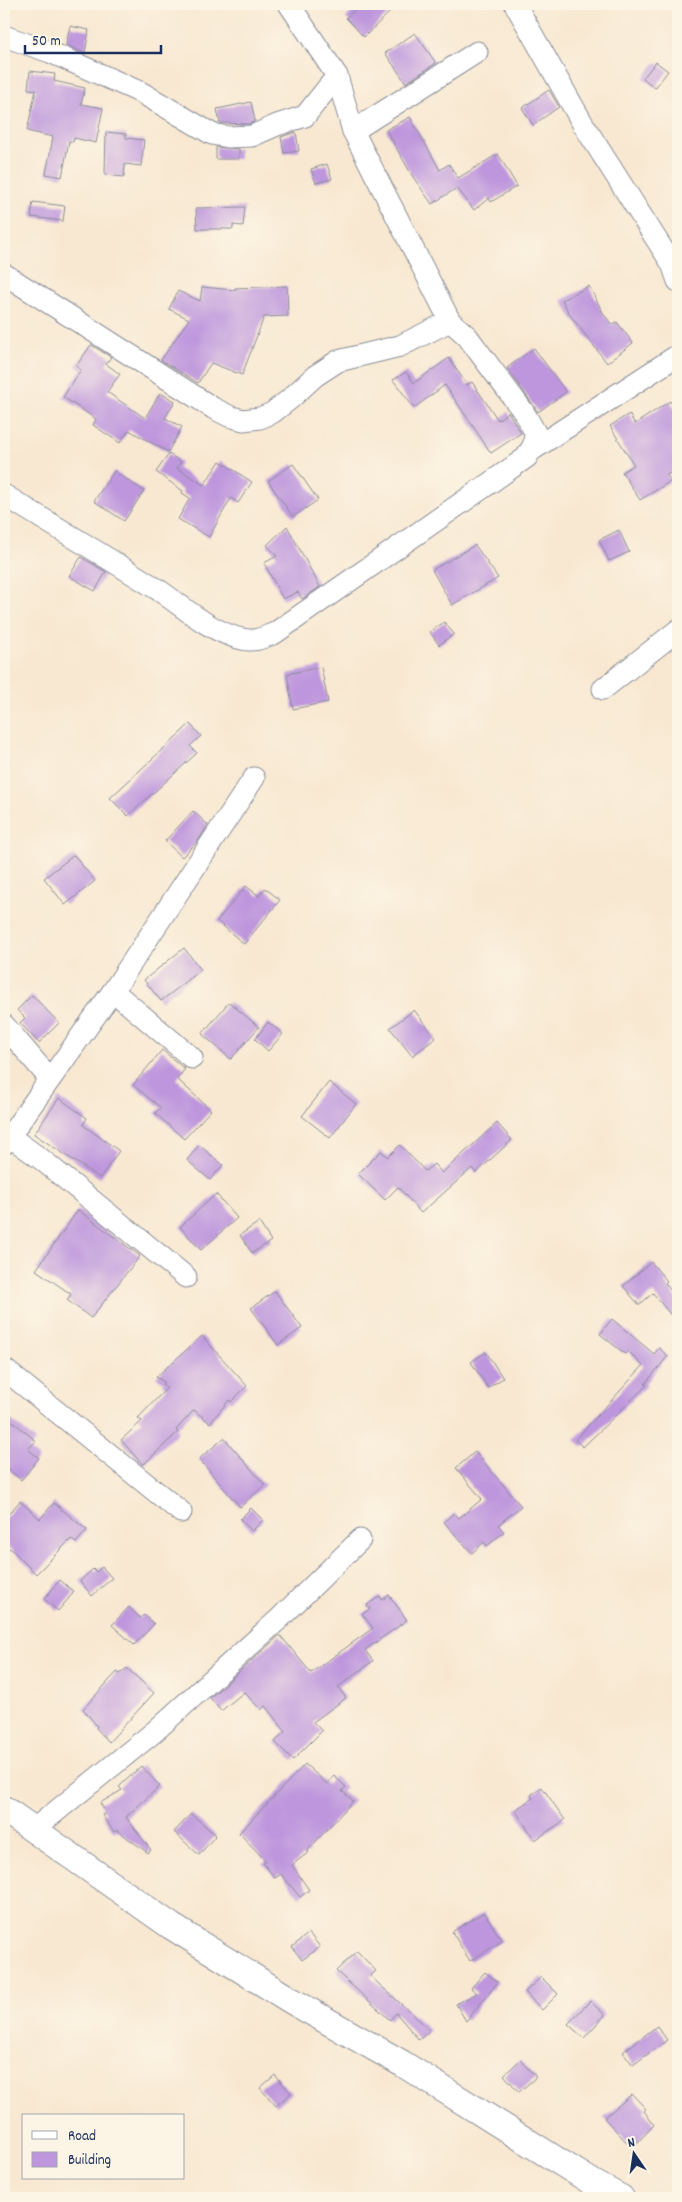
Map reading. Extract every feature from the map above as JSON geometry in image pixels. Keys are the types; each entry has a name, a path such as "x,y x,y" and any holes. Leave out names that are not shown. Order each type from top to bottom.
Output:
{"street":[{"path":"4,495 161,592 202,620 227,633 256,641 275,633 527,457 534,444 535,432 523,411 468,336 450,322 353,131 337,76 289,4"},
{"path":"515,4 584,124 672,264 678,282"},
{"path":"4,36 50,52 134,89 212,134 228,137 252,136 305,116 337,76"},
{"path":"353,131 477,52"},
{"path":"4,274 213,408 243,420 260,418 272,413 315,376 338,361 400,346 450,322"},
{"path":"529,452 678,355"},
{"path":"603,689 678,630"},
{"path":"186,1277 41,1159 6,1140 113,991 254,778"},
{"path":"113,991 192,1058"},
{"path":"4,1025 50,1079"},
{"path":"4,1369 181,1512"},
{"path":"33,1830 154,1732 279,1619 360,1540"},
{"path":"4,1809 171,1926 292,2001 403,2064 621,2198"}],"building":[{"path":"361,4 398,4 364,37 346,18"},
{"path":"70,26 89,30 85,53 66,45"},
{"path":"415,33 436,63 406,83 385,53"},
{"path":"656,62 668,71 655,88 643,78"},
{"path":"30,71 55,74 54,81 85,88 81,104 103,108 96,143 74,138 73,142 69,141 62,177 46,174 53,137 27,131 36,90 28,89"},
{"path":"549,90 559,107 533,125 522,108"},
{"path":"251,102 255,121 249,124 220,123 217,109"},
{"path":"410,117 440,170 449,164 458,178 498,154 517,186 491,202 489,198 474,210 457,188 432,204 413,177 386,130"},
{"path":"106,132 126,134 126,138 144,140 141,166 125,164 124,177 105,175"},
{"path":"296,132 299,151 284,153 281,137"},
{"path":"216,147 239,149 239,159 216,159"},
{"path":"327,164 332,179 316,183 311,169"},
{"path":"33,202 65,206 63,221 31,217"},
{"path":"245,207 243,226 233,225 233,229 197,229 196,208"},
{"path":"287,286 288,316 264,317 242,375 211,363 198,383 161,360 189,319 169,309 178,291 200,301 202,287 235,290 235,288"},
{"path":"589,286 603,313 612,325 617,322 633,343 607,363 570,315 562,300"},
{"path":"91,345 111,357 106,364 120,374 107,392 145,418 160,393 175,401 165,418 182,427 168,452 129,430 120,443 93,425 96,419 63,397 81,370 76,366"},
{"path":"534,348 566,392 538,412 507,368"},
{"path":"449,358 467,385 472,382 498,420 508,412 521,433 491,453 445,385 414,408 393,380 406,372 414,383"},
{"path":"670,401 678,413 678,468 667,475 671,481 640,500 622,472 634,465 610,426 629,414 635,424"},
{"path":"169,454 181,462 177,468 204,485 220,461 252,482 238,503 231,498 209,537 178,519 190,498 156,472"},
{"path":"293,464 318,500 293,517 268,481"},
{"path":"114,471 144,491 124,521 94,501"},
{"path":"287,526 320,587 302,599 298,592 283,599 264,563 277,556 267,545"},
{"path":"619,530 629,552 609,561 599,540"},
{"path":"475,545 498,578 452,605 432,570"},
{"path":"81,557 106,572 95,591 69,576"},
{"path":"444,622 454,634 439,645 430,632"},
{"path":"321,667 328,702 293,709 287,674"},
{"path":"190,724 201,736 190,746 197,753 128,816 110,798"},
{"path":"193,811 208,825 198,841 182,857 165,841"},
{"path":"74,855 95,881 65,905 44,878"},
{"path":"246,886 259,896 265,888 280,900 244,944 217,921"},
{"path":"184,948 201,970 161,1001 144,980"},
{"path":"32,995 59,1023 39,1043 20,1023 25,1018 17,1010"},
{"path":"229,1002 259,1027 231,1059 202,1034"},
{"path":"414,1010 436,1038 412,1056 390,1028"},
{"path":"268,1022 283,1034 268,1051 255,1039"},
{"path":"162,1050 185,1069 177,1079 211,1110 184,1139 155,1113 161,1108 133,1085"},
{"path":"329,1082 356,1104 330,1138 302,1116"},
{"path":"59,1098 87,1118 83,1125 119,1151 100,1178 34,1134"},
{"path":"497,1123 512,1140 476,1173 472,1168 421,1213 398,1187 385,1200 358,1174 381,1151 388,1157 400,1145 425,1171 434,1164 442,1173"},
{"path":"199,1145 223,1165 210,1180 187,1160"},
{"path":"216,1194 237,1218 201,1250 180,1227"},
{"path":"78,1210 140,1256 91,1318 67,1300 71,1294 36,1270"},
{"path":"259,1222 271,1241 252,1253 240,1235"},
{"path":"651,1262 667,1281 665,1283 678,1300 678,1324 653,1293 639,1305 623,1286"},
{"path":"275,1291 302,1328 278,1345 251,1308"},
{"path":"612,1319 654,1354 659,1348 668,1356 645,1384 647,1385 583,1447 575,1440 643,1366 628,1351 625,1354 600,1334"},
{"path":"202,1336 247,1386 231,1402 229,1400 210,1423 194,1410 176,1430 178,1432 143,1465 121,1440 142,1421 138,1418 167,1388 162,1384 164,1382 156,1377"},
{"path":"486,1352 503,1378 488,1388 471,1362"},
{"path":"4,1414 36,1441 28,1449 39,1458 21,1480 4,1466"},
{"path":"224,1438 265,1485 240,1507 199,1459"},
{"path":"475,1452 521,1506 498,1525 504,1532 487,1546 484,1542 472,1553 444,1522 454,1513 459,1518 482,1499 456,1468"},
{"path":"20,1501 40,1519 54,1503 87,1530 76,1543 71,1539 36,1574 10,1548 4,1552 4,1519"},
{"path":"251,1508 263,1520 252,1531 240,1519"},
{"path":"102,1567 112,1578 92,1596 80,1581 93,1569 96,1572"},
{"path":"60,1580 74,1592 58,1611 44,1599"},
{"path":"389,1595 407,1620 365,1650 373,1661 338,1687 346,1698 313,1722 322,1731 293,1760 275,1742 285,1731 265,1706 261,1710 244,1692 221,1711 210,1698 280,1635 311,1673 373,1628 362,1614 370,1609 367,1605 380,1596 382,1600"},
{"path":"129,1607 140,1618 144,1615 154,1624 134,1645 112,1625"},
{"path":"127,1668 154,1693 109,1742 96,1728 97,1726 83,1709 117,1672 120,1674"},
{"path":"305,1764 327,1784 334,1776 346,1787 342,1791 353,1801 308,1850 309,1852 292,1865 309,1890 300,1897 281,1874 275,1878 263,1863 266,1861 239,1833"},
{"path":"141,1766 160,1786 126,1817 151,1850 148,1853 117,1830 114,1832 102,1815 106,1813 100,1803 122,1790 119,1787"},
{"path":"542,1787 565,1820 535,1840 515,1810 533,1798 531,1795"},
{"path":"191,1814 216,1835 199,1855 174,1832"},
{"path":"484,1912 502,1941 470,1961 452,1932"},
{"path":"309,1933 320,1947 302,1960 292,1947"},
{"path":"357,1951 376,1971 370,1976 430,2030 419,2040 396,2013 390,2020 336,1971"},
{"path":"485,1972 498,1982 466,2021 456,2004 477,1993 471,1988"},
{"path":"541,1977 558,1994 542,2010 525,1992"},
{"path":"590,2001 605,2015 584,2038 568,2024"},
{"path":"657,2026 667,2040 633,2065 623,2052"},
{"path":"520,2060 536,2077 519,2092 504,2075"},
{"path":"275,2075 291,2093 276,2106 260,2088"},
{"path":"632,2094 646,2109 644,2111 654,2125 632,2148 604,2118"}]}
